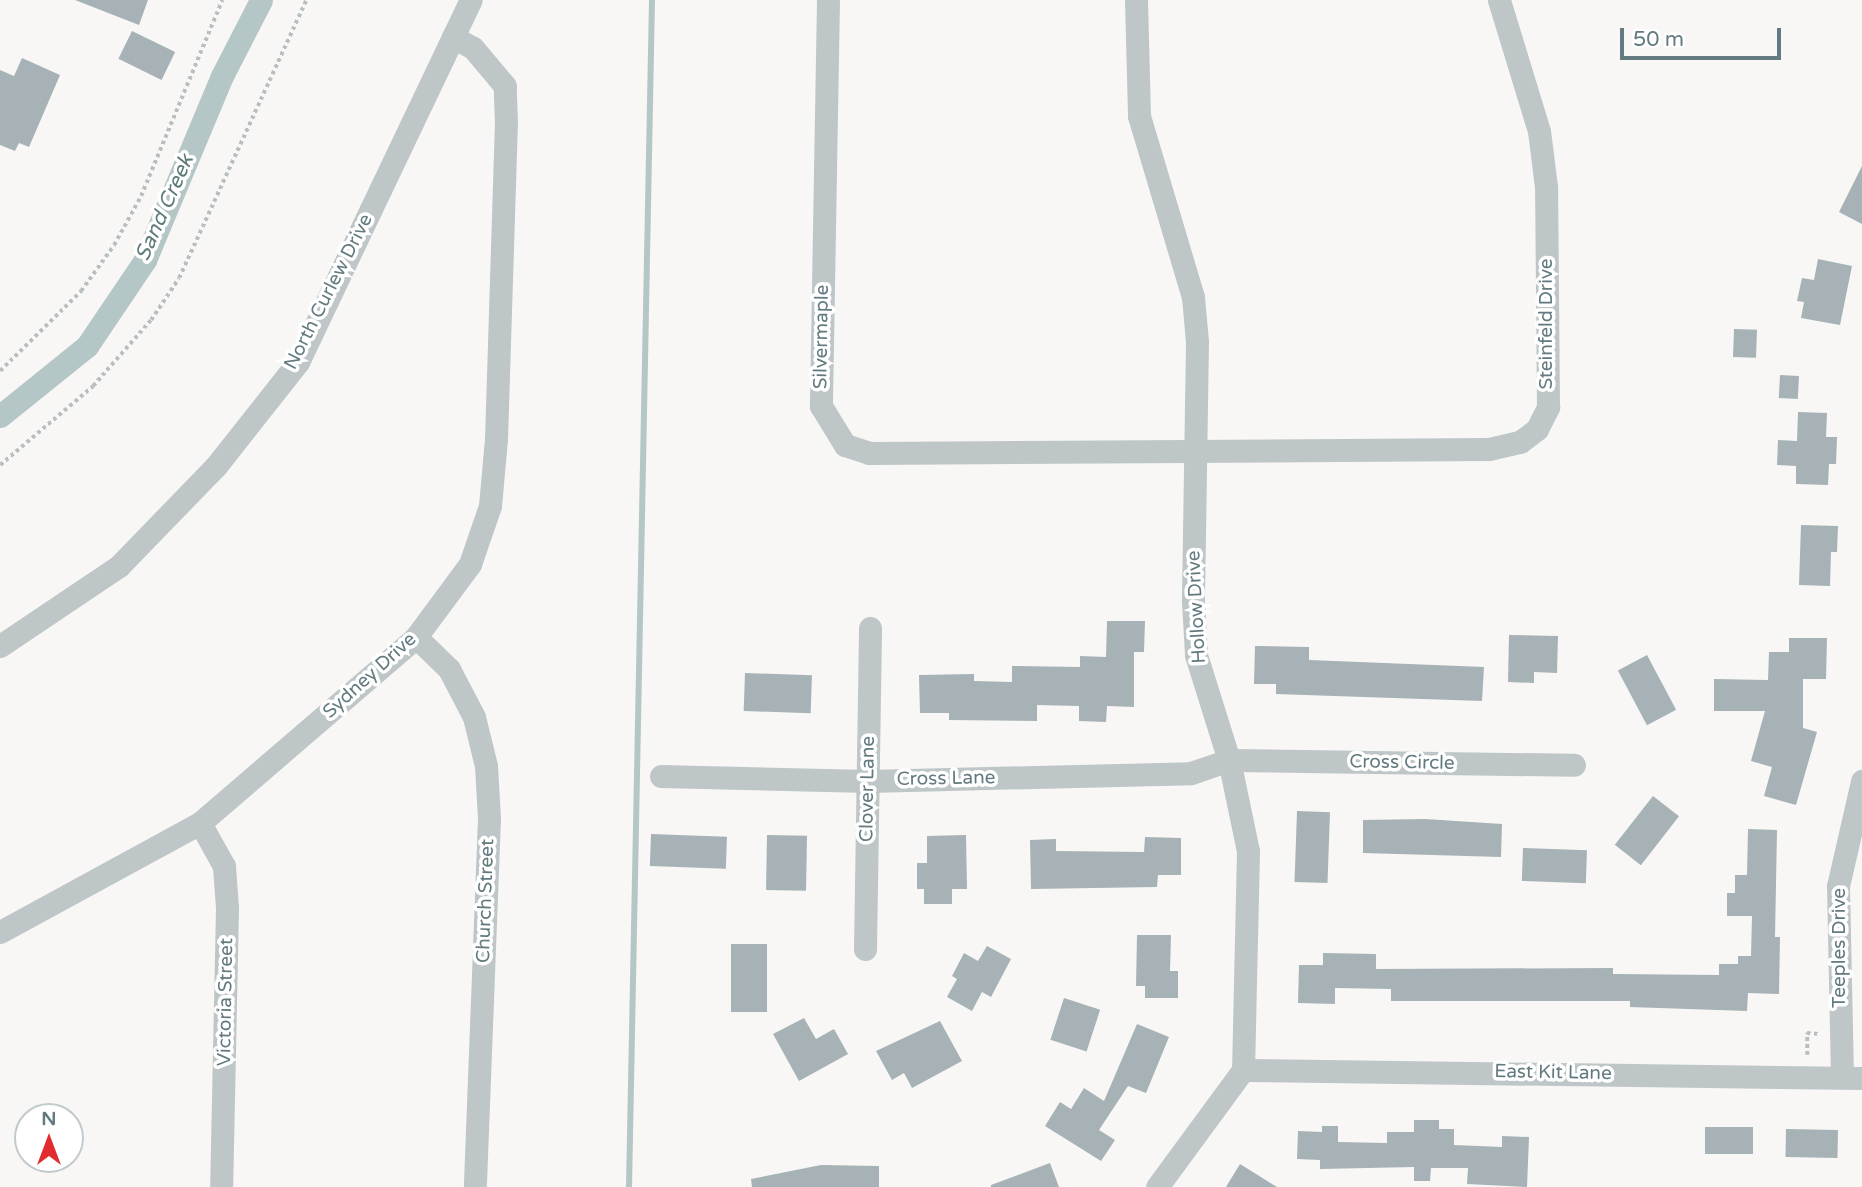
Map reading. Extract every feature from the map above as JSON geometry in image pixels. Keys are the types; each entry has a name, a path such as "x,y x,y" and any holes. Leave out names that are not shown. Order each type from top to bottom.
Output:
{"street":[{"name":"North Curlew Drive","path":"0,646 119,566 216,466 298,362 471,0"},
{"name":"Silvermaple","path":"828,0 821,406 845,445 869,453 1193,447"},
{"name":"Hollow Drive","path":"1136,0 1139,116 1193,298 1197,342 1193,447 1196,655 1229,760 1248,851 1244,1070"},
{"name":"Steinfeld Drive","path":"1193,447 1489,449 1520,442 1537,429 1548,407 1546,187 1539,131 1499,0"},
{"name":"Sydney Drive","path":"0,932 200,823 416,637 470,564 490,506 496,439 505,86 474,48 453,37"},
{"name":"Clover Lane","path":"865,949 870,628"},
{"name":"Church Street","path":"416,637 449,669 474,717 486,766 489,818 475,1187"},
{"name":"Cross Circle","path":"1229,760 1574,765"},
{"name":"Cross Lane","path":"661,776 869,781 1191,773 1229,760"},
{"name":"Teeples Drive","path":"1852,1077 1838,886 1856,827 1862,781"},
{"name":"Victoria Street","path":"200,823 224,866 227,908 221,1187"},
{"name":"East Kit Lane","path":"1244,1070 1852,1077"},
{"path":"1157,1187 1244,1070"}],"path":[{"path":"0,371 63,310 114,245 141,195 222,0"},
{"path":"0,465 93,386 158,310 179,278 306,0"},
{"path":"1807,1055 1807,1033 1825,1034"}],"building":[{"path":"75,0 148,0 139,25"},
{"path":"132,31 175,52 162,80 118,59"},
{"path":"22,58 60,75 29,147 19,143 15,151 0,145 0,70 14,76"},
{"path":"1862,166 1862,224 1839,212"},
{"path":"1818,259 1852,266 1840,325 1801,318 1804,302 1797,301 1802,278 1814,280"},
{"path":"1734,329 1757,330 1756,358 1733,357"},
{"path":"1780,375 1799,376 1798,399 1779,398"},
{"path":"1798,412 1827,413 1826,437 1837,437 1836,464 1829,464 1828,485 1796,484 1796,466 1777,465 1778,440 1797,441"},
{"path":"1801,525 1838,526 1837,552 1831,552 1830,586 1799,585"},
{"path":"1107,621 1145,621 1144,652 1134,652 1134,707 1107,706 1106,722 1079,721 1079,706 1037,705 1037,721 949,720 949,713 920,713 919,675 974,674 974,681 1012,682 1012,666 1080,667 1080,656 1106,657"},
{"path":"1509,635 1558,636 1557,673 1534,672 1534,683 1508,682"},
{"path":"1789,638 1827,638 1826,679 1803,679 1803,728 1817,732 1796,805 1764,796 1772,767 1751,761 1765,711 1714,711 1714,679 1768,680 1769,652 1789,652"},
{"path":"1255,646 1309,647 1309,660 1484,667 1482,701 1276,694 1276,684 1254,684"},
{"path":"1647,655 1676,710 1647,725 1618,670"},
{"path":"745,673 812,675 811,713 744,711"},
{"path":"1653,796 1679,816 1641,865 1615,845"},
{"path":"1297,811 1330,812 1328,883 1295,882"},
{"path":"1425,819 1502,824 1501,857 1363,853 1363,820"},
{"path":"1748,829 1777,830 1775,937 1780,937 1779,994 1748,993 1747,1011 1630,1007 1630,1001 1391,1001 1391,989 1335,988 1335,1004 1298,1003 1299,965 1323,965 1323,953 1376,954 1376,969 1613,968 1613,974 1719,975 1719,964 1738,964 1738,956 1751,956 1752,916 1727,916 1727,893 1735,893 1735,875 1747,875"},
{"path":"651,834 727,837 726,869 650,866"},
{"path":"767,835 807,836 806,891 766,890"},
{"path":"966,835 967,889 952,889 952,904 924,904 924,889 917,889 917,863 927,863 927,836"},
{"path":"1145,837 1181,838 1181,875 1158,875 1157,887 1031,889 1030,840 1056,839 1056,851 1144,852"},
{"path":"1523,848 1587,850 1586,883 1522,881"},
{"path":"1137,935 1171,935 1170,971 1178,971 1178,998 1145,998 1145,986 1136,986"},
{"path":"731,944 767,944 767,1012 731,1012"},
{"path":"987,946 1011,959 991,997 982,992 972,1011 947,997 957,979 952,976 964,953 978,961"},
{"path":"1064,998 1100,1010 1087,1052 1050,1040"},
{"path":"804,1018 816,1039 834,1029 848,1054 799,1081 773,1034"},
{"path":"940,1021 962,1061 912,1088 904,1073 892,1080 876,1051"},
{"path":"1137,1024 1169,1037 1146,1093 1128,1086 1099,1130 1115,1140 1101,1161 1045,1126 1060,1102 1071,1109 1084,1088 1104,1101"},
{"path":"1414,1120 1439,1120 1439,1129 1454,1129 1454,1145 1502,1147 1502,1136 1529,1137 1527,1187 1467,1184 1468,1168 1431,1168 1430,1181 1414,1181 1414,1167 1320,1169 1320,1160 1297,1159 1298,1131 1322,1132 1322,1126 1338,1126 1338,1142 1387,1143 1387,1132 1414,1132"},
{"path":"1705,1127 1753,1127 1753,1154 1705,1154"},
{"path":"1786,1129 1838,1130 1838,1158 1786,1157"},
{"path":"1050,1163 1059,1187 991,1187 991,1185"},
{"path":"1240,1164 1277,1187 1226,1187"},
{"path":"821,1165 879,1166 879,1187 752,1187 751,1179"}],"waterway":[{"name":"Sand Creek","path":"0,416 87,346 145,260 222,76 261,0"},
{"path":"629,1187 652,0"}]}
